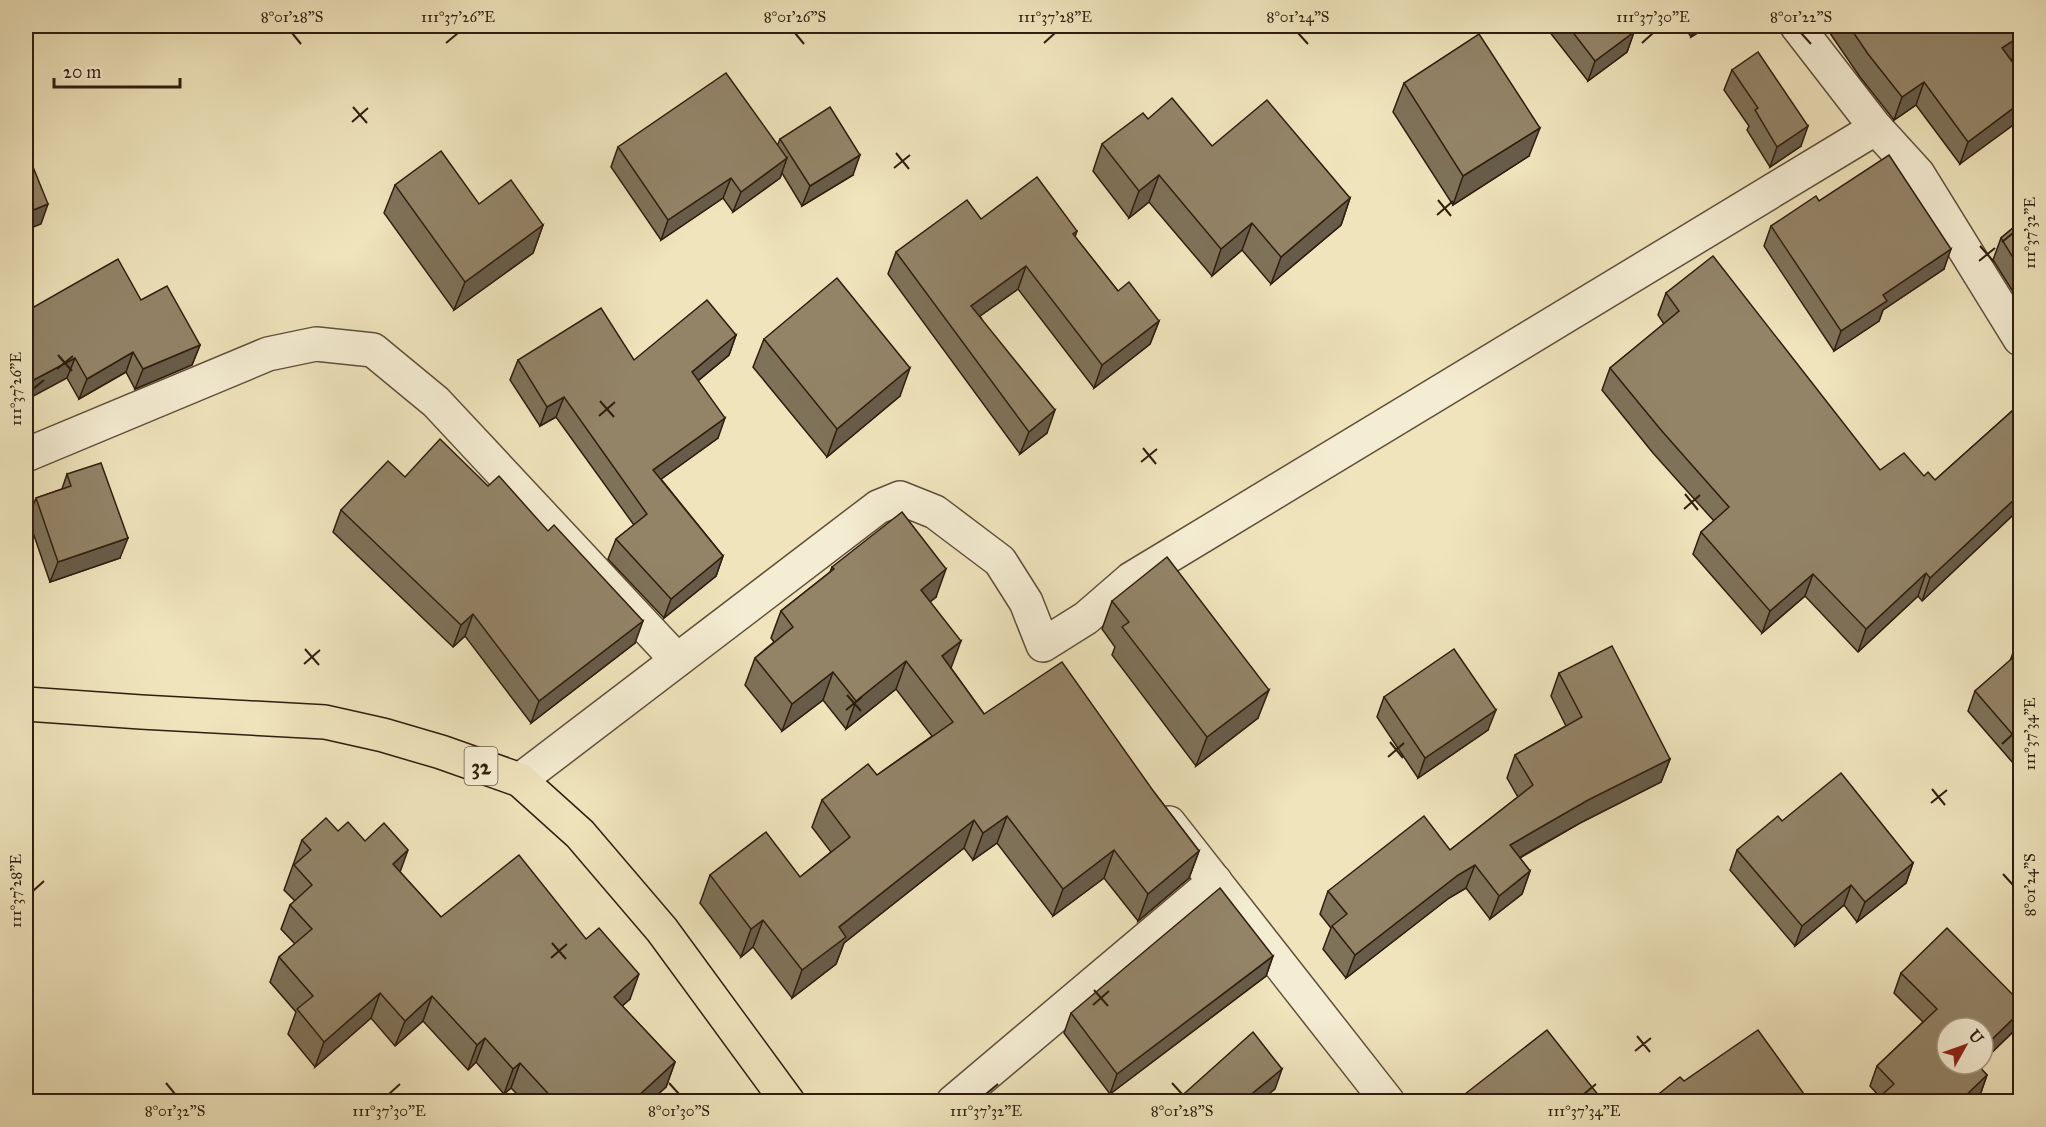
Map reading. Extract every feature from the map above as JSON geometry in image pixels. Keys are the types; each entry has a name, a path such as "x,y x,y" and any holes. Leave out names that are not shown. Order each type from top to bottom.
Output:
{"highway":[{"name":"32","path":"26,704 325,722 393,737 520,780 580,834 662,930 788,1101"}],"street":[{"path":"1797,26 1876,128 1917,174 2020,339"},
{"path":"520,780 878,507 900,498 935,512 1000,561 1026,602 1050,655 1086,618 1131,579 1876,128"},
{"path":"26,455 268,354 316,344 373,350 436,402 677,660"},
{"path":"1152,799 1388,1101"},
{"path":"953,1101 1215,881"}],"building":[{"path":"1568,26 1629,26 1634,32 1595,61"},
{"path":"1849,26 2017,26 2020,36 2002,48 2020,72 2020,103 1968,142 1924,82 1902,97"},
{"path":"1479,34 1540,128 1463,176 1404,83"},
{"path":"1758,52 1808,126 1777,147 1755,110 1758,108 1732,70"},
{"path":"726,73 787,158 741,192 731,178 668,220 618,147"},
{"path":"1172,98 1212,146 1267,100 1350,198 1281,257 1252,223 1221,249 1159,175 1139,191 1102,144 1143,113 1148,119"},
{"path":"830,107 860,155 810,186 780,139"},
{"path":"441,151 479,204 511,180 543,225 465,282 395,185"},
{"path":"1889,155 1951,249 1883,295 1887,301 1841,331 1771,226 1816,196 1819,201"},
{"path":"29,157 48,204 26,213 26,158"},
{"path":"1037,177 1077,231 1073,234 1118,291 1129,282 1159,321 1102,365 1026,266 971,306 1055,410 1029,432 896,252 967,200 981,219"},
{"path":"2020,222 2020,269 2001,238"},
{"path":"1713,256 1880,470 1904,453 1924,476 1928,472 1935,480 2020,404 2020,494 1930,578 1926,573 1866,629 1813,574 1770,611 1701,532 1729,507 1610,368 1679,311 1666,293"},
{"path":"118,259 141,300 167,286 200,345 143,369 133,352 87,379 75,358 26,384 26,291 34,307"},
{"path":"837,278 910,368 837,429 764,339"},
{"path":"707,300 736,335 692,372 725,418 653,470 723,556 671,599 616,539 647,514 564,397 547,407 518,360 601,308 634,360"},
{"path":"440,439 488,486 499,476 548,531 554,525 643,621 539,701 473,614 461,625 341,510 388,461 405,477"},
{"path":"101,463 128,538 58,562 36,498 71,486 67,474"},
{"path":"902,512 946,569 921,590 961,641 942,656 984,714 1062,662 1154,792 1199,851 1148,894 1114,850 1063,889 1007,816 983,833 974,820 839,927 846,937 802,970 763,920 751,929 710,875 766,832 800,877 850,837 822,800 868,764 877,775 953,722 906,661 856,701 833,672 792,704 755,658 793,627 781,611"},
{"path":"1167,557 1269,690 1207,737 1122,627 1129,622 1112,601"},
{"path":"2020,644 2020,743 1975,691 2017,654 2014,650"},
{"path":"1612,646 1670,759 1588,800 1510,845 1530,871 1499,896 1475,865 1458,875 1355,955 1332,926 1347,914 1328,891 1424,816 1450,850 1533,785 1515,755 1582,717 1559,673"},
{"path":"1454,649 1496,710 1425,758 1384,697"},
{"path":"1841,773 1913,863 1865,902 1851,885 1802,926 1737,850 1778,816 1782,821"},
{"path":"326,818 338,831 348,822 365,841 384,823 408,850 393,864 441,917 519,855 586,939 599,928 639,974 614,997 675,1062 636,1098 639,1101 555,1101 520,1063 513,1069 485,1038 477,1045 432,996 405,1021 380,993 324,1042 297,1009 313,996 279,957 312,929 290,905 312,885 294,865 311,850 302,840"},
{"path":"1220,888 1273,956 1117,1074 1071,1013"},
{"path":"1947,928 2020,1002 2020,1012 1995,1036 1995,1016 1935,1016 1935,1076 1986,1076 1960,1101 1875,1101 1894,1084 1877,1066 1937,1009 1901,973"},
{"path":"1547,1030 1603,1101 1471,1101 1465,1094"},
{"path":"1758,1030 1809,1101 1650,1101 1680,1077 1684,1081"},
{"path":"1253,1032 1282,1069 1243,1101 1176,1101"}]}
